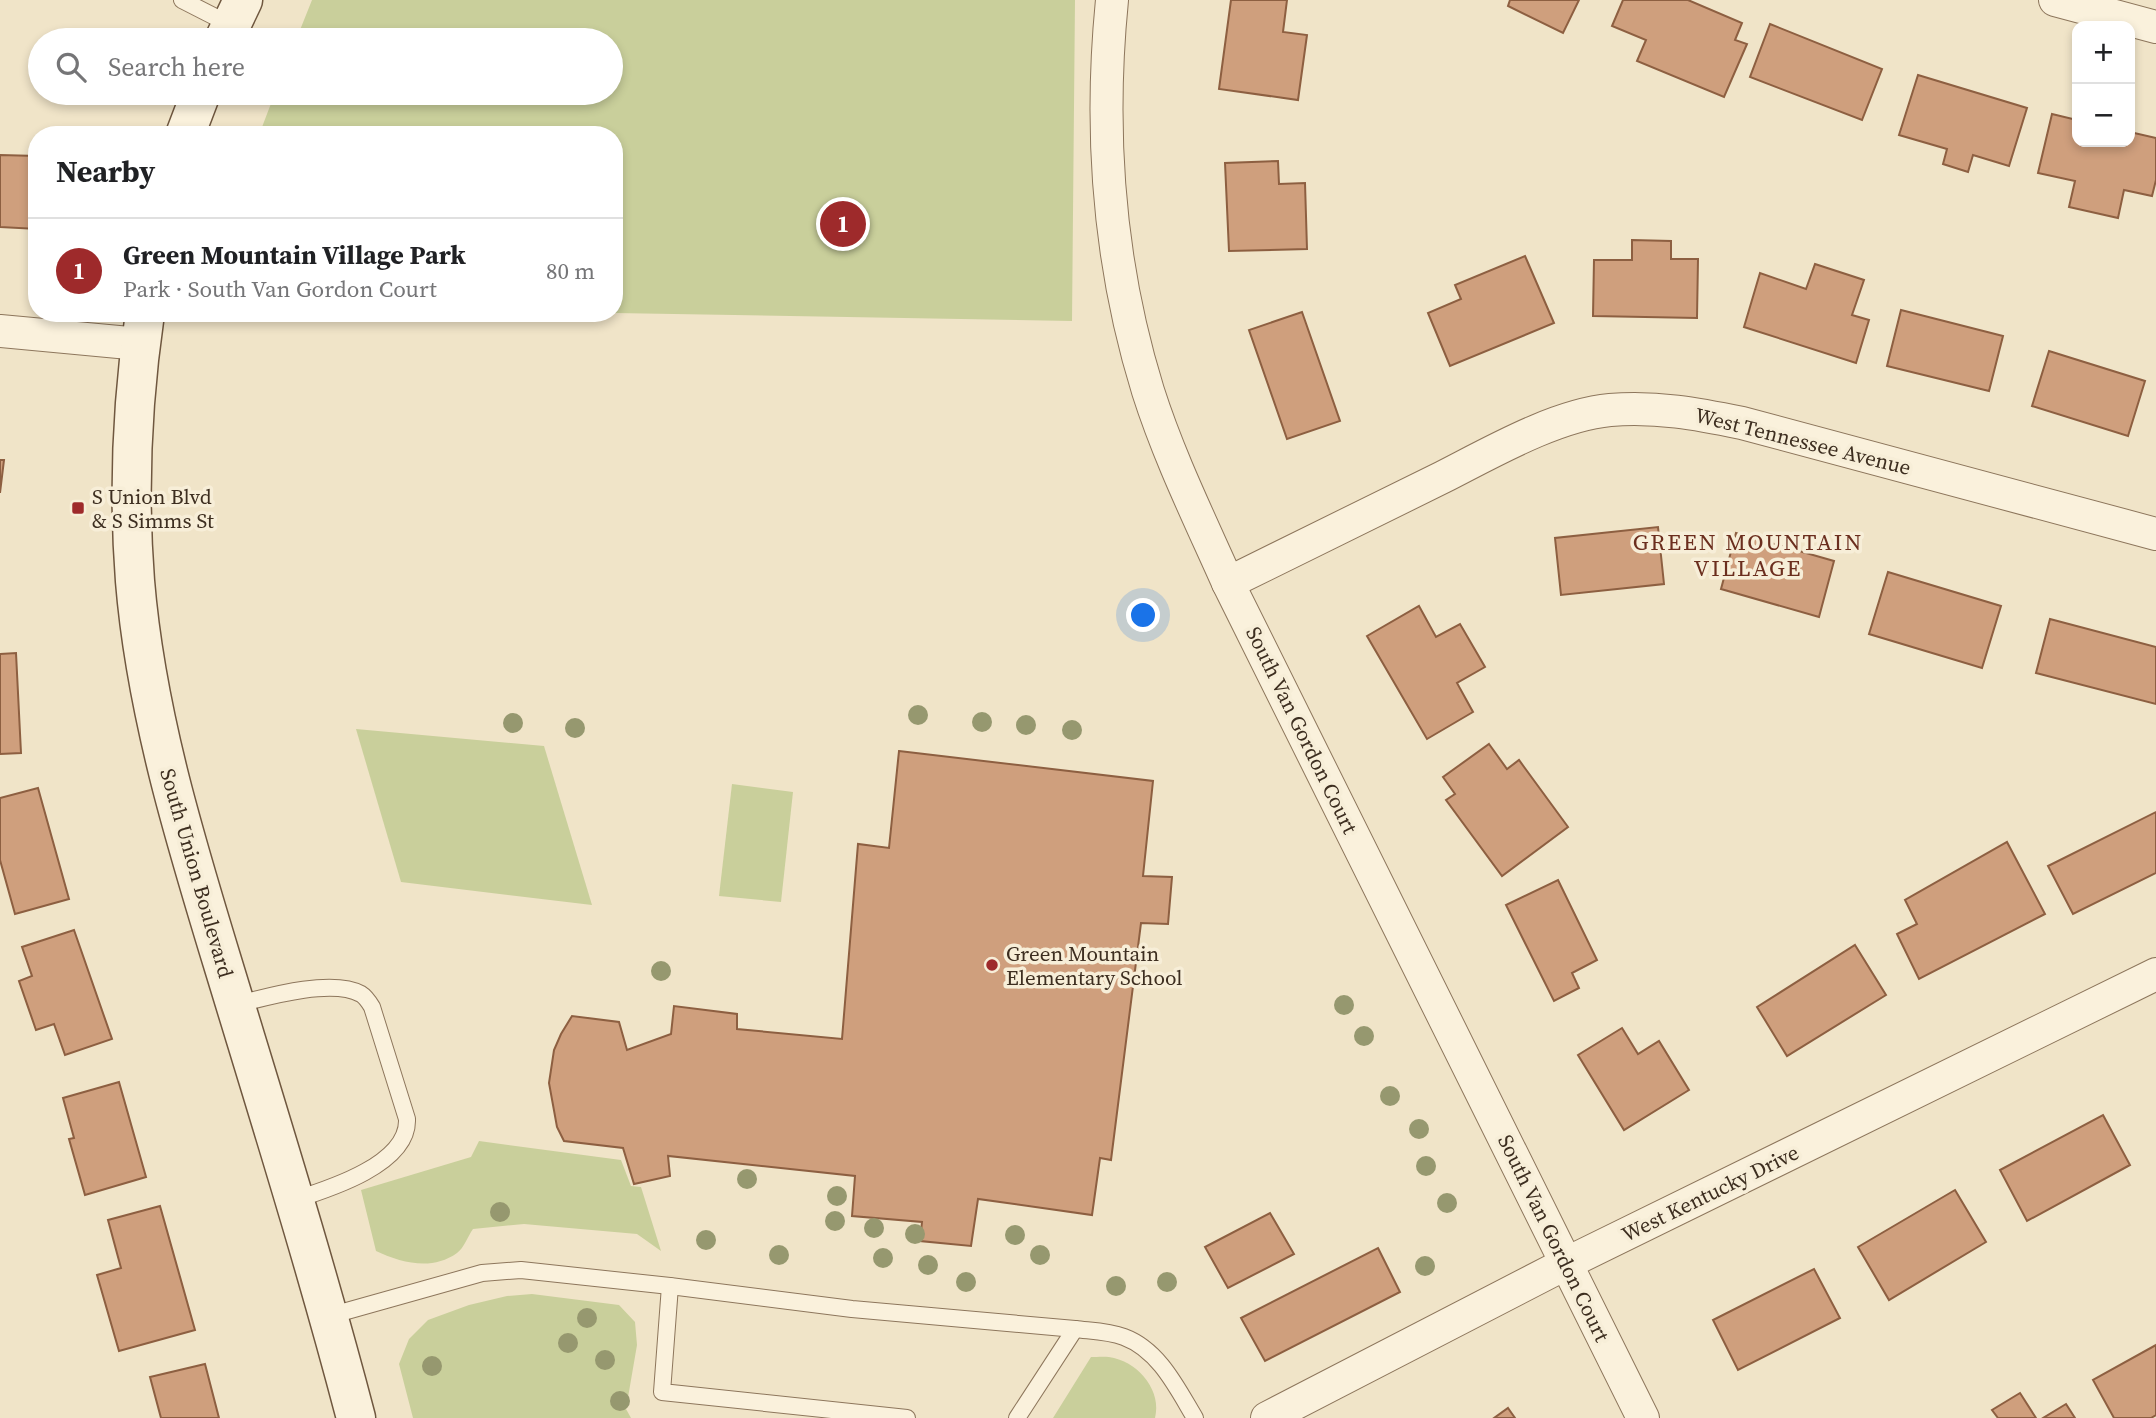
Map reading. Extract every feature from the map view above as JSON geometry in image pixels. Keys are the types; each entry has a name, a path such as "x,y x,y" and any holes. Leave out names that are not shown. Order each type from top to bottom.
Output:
{"main road":[{"path":"189,126 197,105"},
{"name":"South Union Boulevard","path":"142,329 134,390 132,525 141,636 164,757 188,848 329,1316 356,1418"}],"street":[{"name":"South Van Gordon Court","path":"1112,0 1106,55 1106,132 1112,215 1127,312 1148,392 1172,456 1228,583 1643,1418"},
{"path":"2055,0 2156,27"},
{"path":"0,331 142,329"},
{"name":"West Tennessee Avenue","path":"1228,583 1515,441 1572,419 1608,410 1644,408 1686,412 1742,423 2156,534"},
{"name":"West Kentucky Drive","path":"1267,1418 1567,1263 2156,974"}],"lane":[{"path":"182,0 233,22"},
{"path":"235,1005 275,994 326,989 364,995 372,1007 407,1119 407,1129 383,1160 331,1188 294,1200"},
{"path":"329,1316 481,1273 521,1270 852,1309 1074,1329 1107,1333 1140,1345 1166,1371 1195,1418"},
{"path":"670,1286 662,1392 907,1418"},
{"path":"1017,1418 1074,1329"}],"green space":[{"path":"312,0 1075,0 1072,321 623,313 623,126 262,126 270,105 623,105 623,28 301,28"},
{"path":"356,729 544,746 592,905 401,882"},
{"path":"732,784 793,792 781,902 719,896"},
{"path":"479,1141 621,1160 631,1186 641,1187 661,1251 637,1234 524,1224 473,1229 459,1251 437,1262 406,1262 376,1251 361,1190 471,1157"},
{"path":"532,1294 619,1305 635,1322 637,1345 626,1409 631,1418 413,1418 399,1364 409,1339 428,1320 469,1305 507,1296"},
{"path":"1091,1357 1124,1361 1140,1373 1147,1380 1155,1398 1155,1418 1053,1418"}],"building":[{"path":"1231,0 1287,0 1283,32 1307,35 1298,100 1219,89"},
{"path":"1510,0 1579,0 1563,33 1508,6"},
{"path":"1623,0 1688,0 1742,23 1735,40 1747,44 1724,97 1637,61 1646,40 1612,26"},
{"path":"1770,24 1882,69 1862,120 1750,77"},
{"path":"1918,75 2027,108 2009,166 1973,155 1968,172 1943,164 1947,149 1899,135"},
{"path":"2052,114 2072,119 2072,147 2135,147 2135,133 2156,138 2156,180 2152,196 2124,190 2118,218 2069,207 2075,181 2038,173"},
{"path":"0,155 28,156 28,229 0,227"},
{"path":"1278,161 1279,184 1305,183 1307,249 1229,251 1225,163"},
{"path":"1632,240 1671,241 1671,259 1698,259 1697,318 1593,316 1594,260 1632,260"},
{"path":"1525,256 1554,323 1450,366 1428,313 1461,299 1455,285"},
{"path":"1815,264 1864,280 1852,315 1869,320 1856,363 1744,327 1760,273 1806,289"},
{"path":"1901,310 2003,336 1989,391 1887,366"},
{"path":"1302,312 1340,421 1287,439 1249,330"},
{"path":"2049,351 2145,381 2128,436 2032,406"},
{"path":"0,460 4,460 0,493"},
{"path":"1658,527 1664,584 1561,595 1555,538"},
{"path":"1736,533 1834,561 1819,617 1721,589"},
{"path":"1888,572 2001,606 1982,668 1869,634"},
{"path":"1419,606 1436,637 1460,624 1485,667 1457,683 1473,712 1427,739 1367,636"},
{"path":"2050,619 2156,647 2156,704 2036,673"},
{"path":"16,653 21,753 0,754 0,654"},
{"path":"1489,744 1507,769 1519,760 1568,827 1502,876 1446,800 1455,794 1443,777"},
{"name":"Green Mountain Elementary School","path":"899,751 1153,781 1143,876 1172,877 1168,924 1141,923 1111,1160 1100,1158 1092,1215 978,1199 971,1246 920,1241 922,1222 852,1216 855,1176 668,1156 670,1176 634,1184 623,1148 564,1141 557,1127 549,1083 554,1050 572,1016 619,1022 627,1050 671,1034 674,1006 737,1014 737,1029 842,1039 858,844 889,848"},
{"path":"38,788 69,899 15,914 0,860 0,798"},
{"path":"2156,812 2156,873 2073,914 2048,866"},
{"path":"2007,842 2045,914 1919,979 1897,934 1917,924 1905,900"},
{"path":"1558,880 1597,960 1572,973 1579,988 1554,1001 1506,905"},
{"path":"74,930 112,1039 65,1055 54,1024 36,1030 19,981 32,976 22,947"},
{"path":"1855,945 1886,995 1787,1056 1757,1007"},
{"path":"1622,1028 1638,1054 1659,1041 1689,1090 1624,1130 1578,1055"},
{"path":"119,1082 146,1177 85,1195 69,1139 74,1138 63,1098"},
{"path":"2103,1115 2130,1165 2027,1221 2000,1170"},
{"path":"1955,1190 1986,1242 1889,1300 1858,1247"},
{"path":"160,1206 195,1330 119,1351 97,1275 121,1268 108,1220"},
{"path":"1270,1213 1294,1254 1228,1288 1205,1247"},
{"path":"1378,1248 1400,1292 1265,1361 1241,1318"},
{"path":"1814,1269 1840,1318 1738,1370 1713,1320"},
{"path":"2156,1345 2156,1415 2151,1418 2114,1418 2093,1380"},
{"path":"205,1364 219,1418 161,1418 150,1377"},
{"path":"2020,1393 2036,1418 1998,1418 1992,1410"},
{"path":"2066,1404 2075,1418 2043,1418"},
{"path":"1508,1408 1515,1418 1494,1418"}],"place":[{"name":"Green Mountain Village Park","path":"843,224"},
{"name":"S Union Blvd & S Simms St","path":"78,508"},
{"name":"Green Mountain Elementary School","path":"992,965"}],"district":[{"name":"GREEN MOUNTAIN VILLAGE","path":"1748,555"}]}
